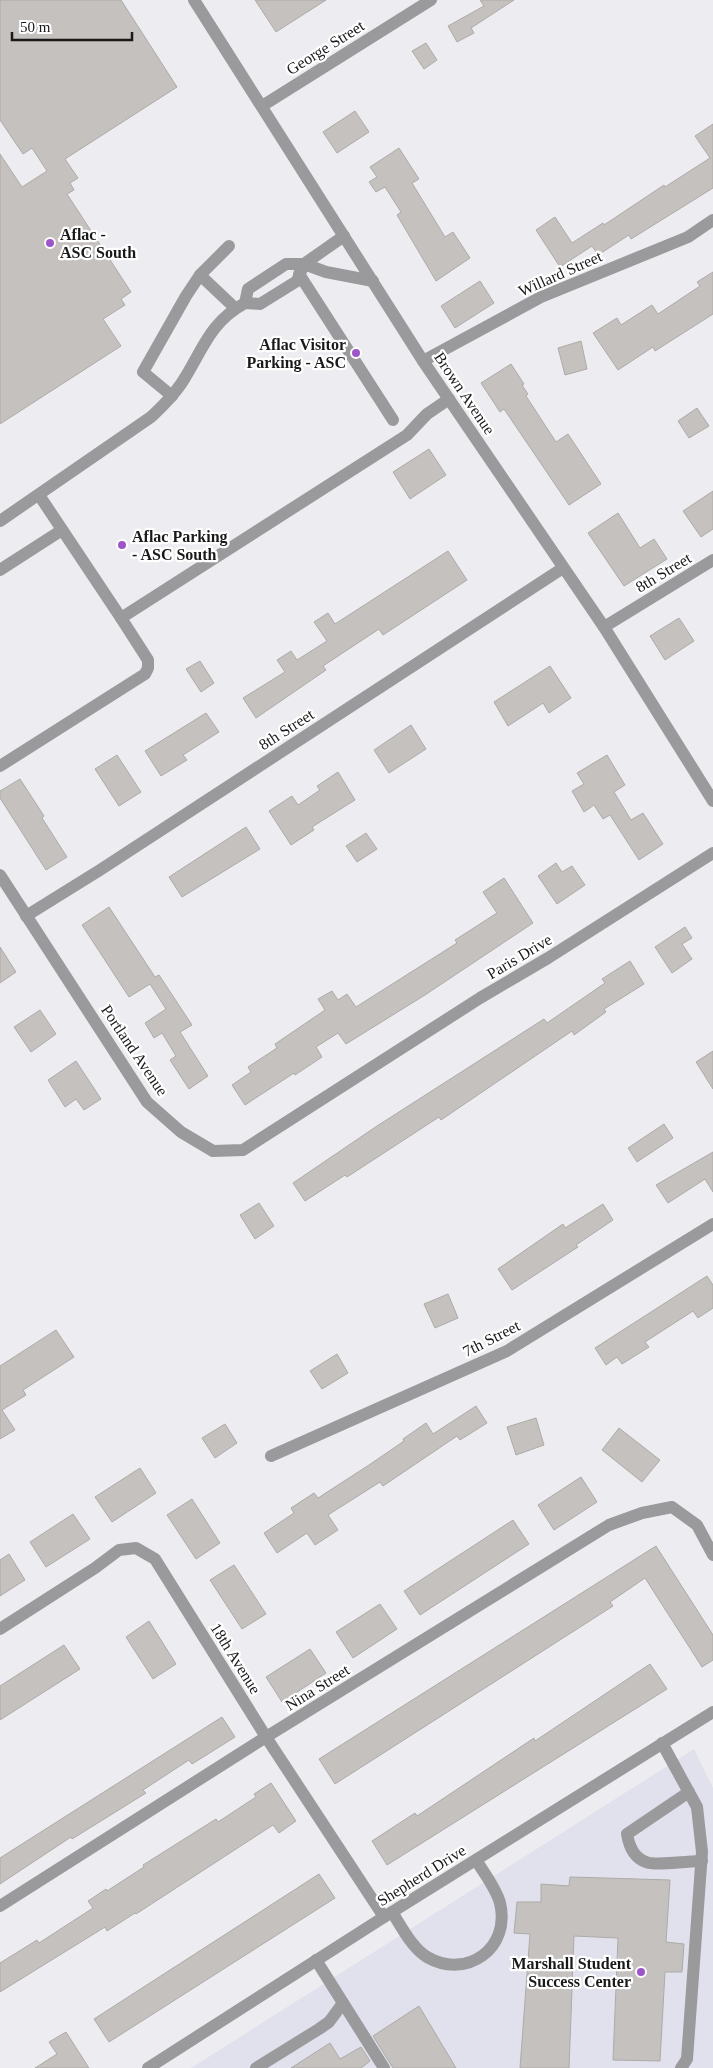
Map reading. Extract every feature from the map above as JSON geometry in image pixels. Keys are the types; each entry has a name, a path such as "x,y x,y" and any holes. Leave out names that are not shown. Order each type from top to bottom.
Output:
{"street":[{"name":"Brown Avenue","path":"194,0 423,361 604,627 713,801"},
{"name":"George Street","path":"262,106 431,0"},
{"name":"Willard Street","path":"423,361 541,297 688,237 713,220"},
{"path":"0,521 152,417 172,396 185,378 209,333 227,314 240,306 260,304 297,281 302,269 344,236"},
{"path":"172,396 143,372 200,275 229,246"},
{"path":"240,306 248,289 286,264 302,269 373,281"},
{"path":"302,269 393,420"},
{"path":"200,275 240,306"},
{"path":"121,618 406,435 427,414 449,399"},
{"path":"0,766 145,674 148,668 148,660 39,495"},
{"path":"0,570 62,530"},
{"name":"8th Street","path":"604,627 713,560"},
{"name":"8th Street","path":"26,916 100,870 563,568"},
{"name":"Paris Drive","path":"342,1086 713,853"},
{"name":"Portland Avenue","path":"0,875 147,1102 181,1132 213,1151 243,1150 342,1086"},
{"name":"7th Street","path":"271,1456 508,1351 713,1224"},
{"name":"Nina Street","path":"0,1906 266,1737 609,1525 642,1513 672,1507 697,1525 713,1555"},
{"name":"18th Avenue","path":"0,1629 119,1550 136,1548 155,1559 266,1737 388,1914 425,1956 441,1963 456,1966 475,1961 489,1950 500,1934 502,1915 500,1901 476,1860"},
{"name":"Shepherd Drive","path":"148,2068 388,1914 713,1712"},
{"path":"662,1743 697,1807 702,1852 687,2058 681,2068"},
{"path":"689,1792 627,1834 629,1845 636,1855 647,1863 702,1861"},
{"path":"316,1960 384,2068"},
{"path":"256,2068 328,2022 342,2003"}],"shaded area":[{"path":"694,1749 713,1788 713,2068 191,2068"}],"building":[{"path":"0,0 121,0 177,87 65,159 78,178 70,183 74,190 67,194 131,292 121,299 125,305 103,319 121,346 0,424 0,154 22,187 47,171 32,148 23,154 0,120"},
{"path":"255,0 326,0 276,32"},
{"path":"480,0 514,0 471,28 474,33 457,42 448,26 484,6"},
{"path":"426,43 437,60 424,69 412,51"},
{"path":"355,111 369,132 337,153 323,132"},
{"path":"713,124 713,188 631,239 629,235 598,255 592,246 560,267 536,230 555,217 572,243 603,223 604,225 664,185 665,187 710,158 695,136"},
{"path":"399,148 419,179 412,183 445,237 453,232 470,258 436,281 397,215 401,212 385,187 376,192 369,182 377,177 370,167"},
{"path":"713,272 713,314 655,351 653,347 618,370 593,333 617,318 621,325 652,305 658,314 700,286 697,282"},
{"path":"480,281 494,303 455,328 441,306"},
{"path":"581,341 587,369 565,375 558,348"},
{"path":"511,364 524,384 522,385 528,394 526,396 556,442 568,434 601,484 569,505 504,409 500,412 481,383"},
{"path":"697,408 709,426 689,438 678,421"},
{"path":"429,449 446,475 410,499 393,472"},
{"path":"713,491 713,529 701,537 683,511"},
{"path":"618,513 640,548 654,539 667,559 624,586 588,533"},
{"path":"448,551 467,580 383,635 379,629 323,666 326,670 256,718 243,698 285,672 277,660 291,651 297,660 327,641 314,622 328,613 335,624"},
{"path":"679,618 694,641 665,660 650,636"},
{"path":"200,661 214,683 201,692 186,669"},
{"path":"550,666 571,698 549,713 543,703 508,726 494,702"},
{"path":"206,713 219,732 183,755 187,760 161,776 145,751"},
{"path":"411,725 426,749 389,773 374,750"},
{"path":"117,755 141,792 119,806 95,769"},
{"path":"607,755 625,785 614,792 631,820 643,813 663,844 639,860 610,815 603,819 594,805 584,812 572,791 584,784 577,773"},
{"path":"338,772 355,800 312,827 314,830 291,845 269,811 292,796 298,805 320,790 317,786"},
{"path":"20,779 67,857 46,870 0,798 0,791"},
{"path":"246,827 260,849 182,897 169,877"},
{"path":"366,833 377,849 357,862 346,846"},
{"path":"556,863 562,872 572,866 585,885 557,904 538,876"},
{"path":"504,878 533,923 425,995 346,1044 338,1033 316,1047 322,1057 245,1105 232,1085 251,1072 248,1067 277,1048 275,1044 325,1010 318,999 332,991 338,1000 347,994 356,1007 457,943 455,940 497,913 483,892"},
{"path":"109,907 155,977 159,975 192,1025 180,1032 208,1076 189,1089 170,1060 176,1056 162,1033 154,1038 145,1023 166,1009 150,984 129,997 82,925"},
{"path":"685,927 692,938 682,944 692,959 672,973 655,947"},
{"path":"0,947 16,972 0,983"},
{"path":"630,961 644,984 604,1009 606,1012 574,1035 572,1031 441,1120 439,1117 347,1177 345,1175 305,1201 293,1183 377,1126 544,1019 547,1023 605,983 602,979"},
{"path":"40,1010 56,1034 31,1052 14,1027"},
{"path":"713,1051 713,1089 696,1062"},
{"path":"76,1061 101,1099 84,1110 76,1099 65,1107 48,1080"},
{"path":"664,1124 673,1138 637,1162 628,1148"},
{"path":"713,1152 713,1192 705,1179 668,1203 656,1185"},
{"path":"259,1203 274,1226 255,1239 240,1215"},
{"path":"603,1204 613,1220 576,1245 578,1247 512,1290 498,1269 563,1224 565,1228"},
{"path":"707,1276 713,1285 713,1308 698,1318 693,1311 645,1342 649,1347 622,1364 617,1357 606,1365 595,1348"},
{"path":"448,1294 458,1318 435,1328 424,1304"},
{"path":"56,1330 74,1357 23,1390 26,1395 2,1410 15,1430 0,1439 0,1366"},
{"path":"337,1354 348,1373 322,1389 310,1371"},
{"path":"476,1406 487,1423 460,1440 457,1436 383,1486 380,1482 328,1515 338,1530 315,1545 307,1533 277,1553 264,1533 294,1513 291,1508 314,1493 318,1498 404,1441 403,1439 426,1423 433,1434"},
{"path":"536,1418 544,1445 516,1455 507,1427"},
{"path":"225,1424 237,1443 215,1458 202,1438"},
{"path":"619,1428 660,1460 642,1482 602,1450"},
{"path":"140,1468 156,1493 112,1522 95,1497"},
{"path":"581,1477 597,1502 554,1530 538,1505"},
{"path":"192,1499 220,1543 196,1559 167,1515"},
{"path":"73,1514 90,1539 46,1567 30,1542"},
{"path":"513,1520 529,1544 420,1615 404,1591"},
{"path":"656,1546 713,1635 713,1660 702,1667 645,1578 610,1602 613,1606 335,1784 319,1759"},
{"path":"9,1554 25,1580 0,1596 0,1560"},
{"path":"234,1565 266,1614 242,1629 210,1580"},
{"path":"380,1604 397,1629 353,1658 336,1632"},
{"path":"149,1621 176,1664 153,1679 126,1637"},
{"path":"64,1645 80,1669 0,1720 0,1686"},
{"path":"310,1649 326,1673 282,1702 266,1677"},
{"path":"650,1664 667,1689 387,1865 372,1841 415,1813 417,1816 534,1738 535,1741"},
{"path":"222,1717 235,1737 192,1764 189,1760 143,1790 146,1793 72,1839 71,1837 0,1884 0,1858"},
{"path":"271,1783 296,1821 279,1833 273,1825 136,1914 107,1931 105,1927 0,1992 0,1963 37,1940 39,1943 93,1908 88,1901 106,1889 107,1891 144,1867 143,1865 216,1819 218,1822 256,1797 254,1794"},
{"path":"319,1874 335,1898 109,2042 94,2019"},
{"name":"Marshall Student Success Center","path":"570,1877 670,1880 666,1942 684,1944 682,1972 665,1972 660,2061 613,2060 618,1938 574,1936 569,2068 520,2068 530,1934 514,1933 517,1902 541,1902 541,1884 569,1886"},
{"path":"419,2006 456,2068 393,2068 373,2036"},
{"path":"66,2032 89,2068 35,2068 57,2054 49,2042"},
{"path":"330,2043 340,2059 361,2047 370,2061 361,2068 291,2068"}],"place":[{"name":"Aflac - ASC South","path":"50,243"},
{"name":"Aflac Visitor Parking - ASC","path":"356,353"},
{"name":"Aflac Parking - ASC South","path":"122,545"},
{"name":"Marshall Student Success Center","path":"641,1972"}]}
